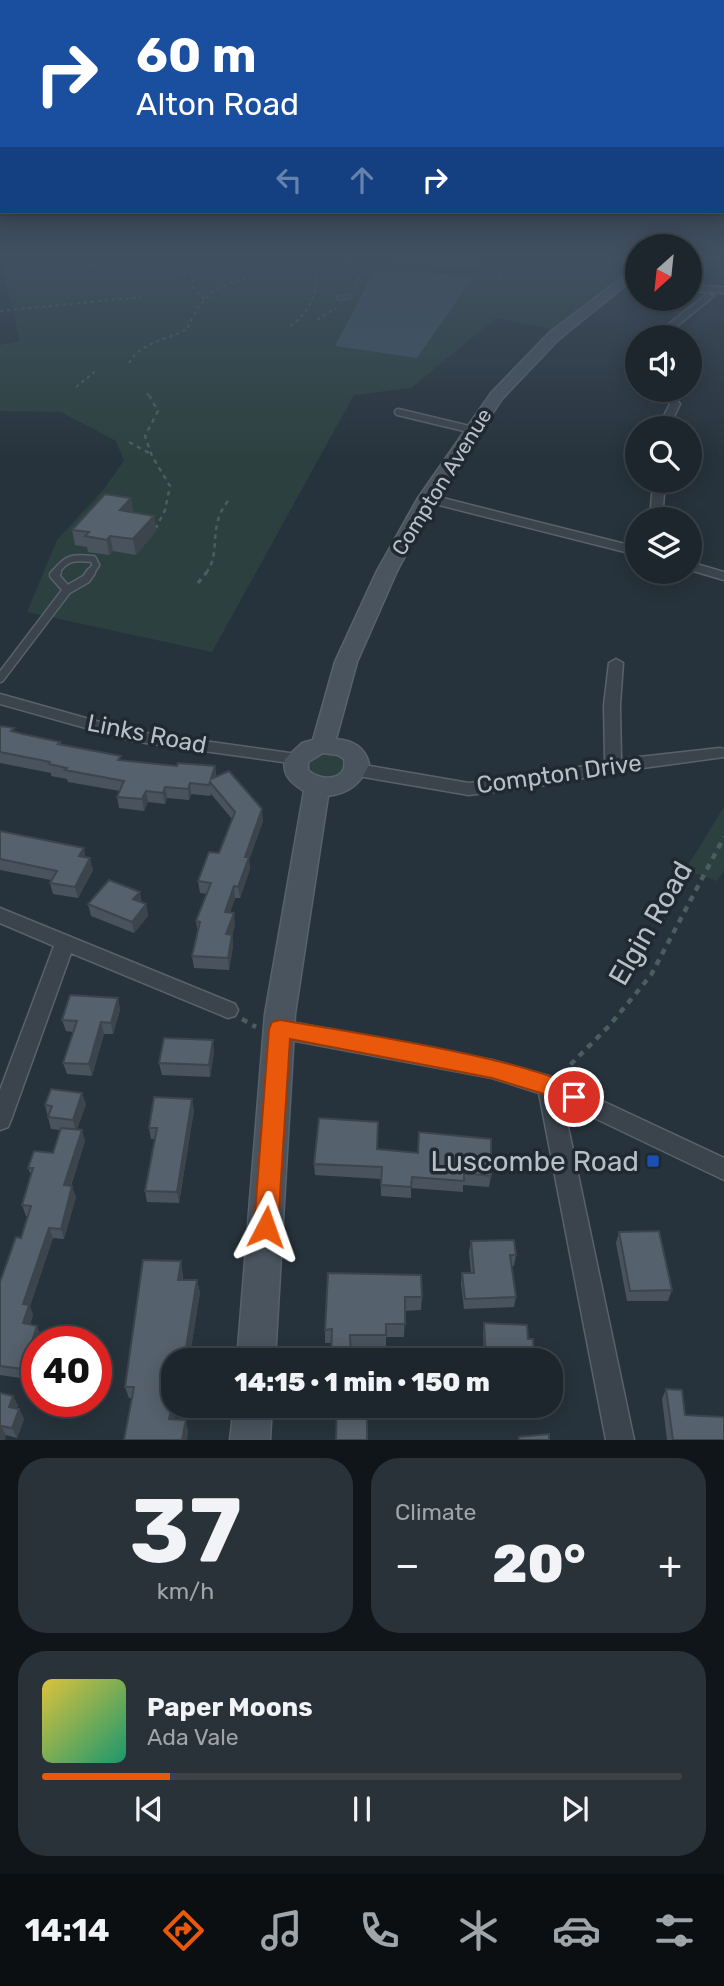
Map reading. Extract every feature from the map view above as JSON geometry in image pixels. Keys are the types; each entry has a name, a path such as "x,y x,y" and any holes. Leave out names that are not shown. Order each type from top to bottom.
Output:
{"street":[{"name":"Compton Avenue","path":"323,745 346,662 387,571 427,498 496,396 554,336 571,323"},
{"path":"427,498 625,548"},
{"path":"702,570 724,576"},
{"path":"613,766 612,705 615,663"},
{"name":"Links Road","path":"0,699 132,736 297,759"},
{"path":"323,745 344,747 357,759 358,770 345,783 317,786 301,779 297,772 297,759 310,748 323,745"},
{"name":"Compton Drive","path":"358,770 469,789 553,778 613,766 720,753"},
{"path":"257,1348 280,1014 317,786"},
{"path":"0,915 228,1010"},
{"path":"0,1120 65,941"},
{"path":"280,1029 492,1069 549,1086 724,1169"},
{"path":"549,1086 620,1440"},
{"path":"250,1440 252,1418"}],"lane":[{"path":"398,412 473,430"},
{"path":"0,678 67,590 93,572 96,565 93,559 72,557 61,565 54,575 67,590"}],"path":[{"path":"129,363 133,354 187,329 190,323"},
{"path":"290,326 294,323"},
{"path":"76,387 97,370"},
{"path":"147,393 156,403 158,418 145,433 151,454 170,486 165,510 156,528"},
{"path":"129,442 151,454"},
{"path":"198,583 213,563 213,527 218,512 228,501"},
{"name":"Elgin Road","path":"549,1086 609,1026 651,975 724,837"}],"green space":[{"path":"16,323 490,323 411,388 354,395 212,652 27,612 57,540 103,490 124,461 116,441 61,412 0,411 0,345 20,341"},
{"path":"522,323 571,323 561,331"},
{"path":"333,745 358,770 323,787 297,759"},
{"path":"724,807 724,870 717,881 685,870"}],"water":[{"path":"347,323 441,323 417,358 335,346"}],"building":[{"path":"105,494 131,498 120,510 154,516 133,539 110,536 107,540 85,536 89,532 72,530"},
{"path":"0,726 60,742 58,744 121,756 118,760 177,766 178,763 215,766 211,779 229,771 262,809 245,857 249,857 238,887 234,886 225,912 234,913 226,934 232,935 228,958 192,956 200,922 196,921 211,883 198,881 209,852 219,853 235,812 210,782 209,785 190,783 188,789 165,787 163,793 146,791 142,799 117,797 124,781 65,770 67,768 49,764 50,762 0,752"},
{"path":"0,831 84,848 79,856 90,858 75,887 50,883 57,871 0,859"},
{"path":"109,880 140,892 133,899 146,904 132,922 88,904"},
{"path":"70,995 118,998 111,1023 101,1022 89,1064 63,1063 77,1021 62,1020"},
{"path":"164,1038 213,1040 209,1065 159,1063"},
{"path":"51,1089 82,1093 73,1120 48,1117 52,1106 45,1105"},
{"path":"154,1097 192,1099 177,1192 145,1191 157,1128 149,1128"},
{"path":"319,1118 378,1122 377,1149 418,1153 419,1132 491,1139 491,1176 464,1173 464,1181 412,1177 411,1187 381,1185 382,1167 314,1164"},
{"path":"61,1128 82,1130 64,1185 72,1186 61,1229 49,1228 23,1304 29,1305 23,1323 37,1326 21,1326 21,1369 0,1366 0,1282 16,1237 21,1238 31,1206 22,1205 33,1168 28,1168 34,1151 53,1153"},
{"path":"659,1231 672,1290 630,1291 619,1232"},
{"path":"514,1240 516,1255 510,1255 516,1297 465,1299 462,1273 474,1273 471,1241"},
{"path":"143,1260 181,1261 178,1280 197,1280 186,1348 161,1348 161,1418 186,1420 182,1440 124,1440 134,1387 125,1387"},
{"path":"328,1273 421,1275 422,1297 405,1297 405,1324 386,1324 386,1335 350,1335 351,1348 331,1348 332,1329 325,1330"},
{"path":"484,1323 527,1325 528,1339 533,1339 533,1348 485,1348"},
{"path":"666,1389 682,1390 685,1415 724,1417 724,1440 673,1440"},
{"path":"0,1393 13,1396 9,1407 19,1409 12,1428 1,1426 0,1429"},
{"path":"337,1418 367,1418 367,1440 336,1440"},
{"path":"549,1434 549,1440 519,1440 519,1437"}],"place":[{"name":"Luscombe Road","path":"653,1161"}],"route":[{"path":"266,1227 280,1029 492,1069 549,1086 574,1097"}]}
